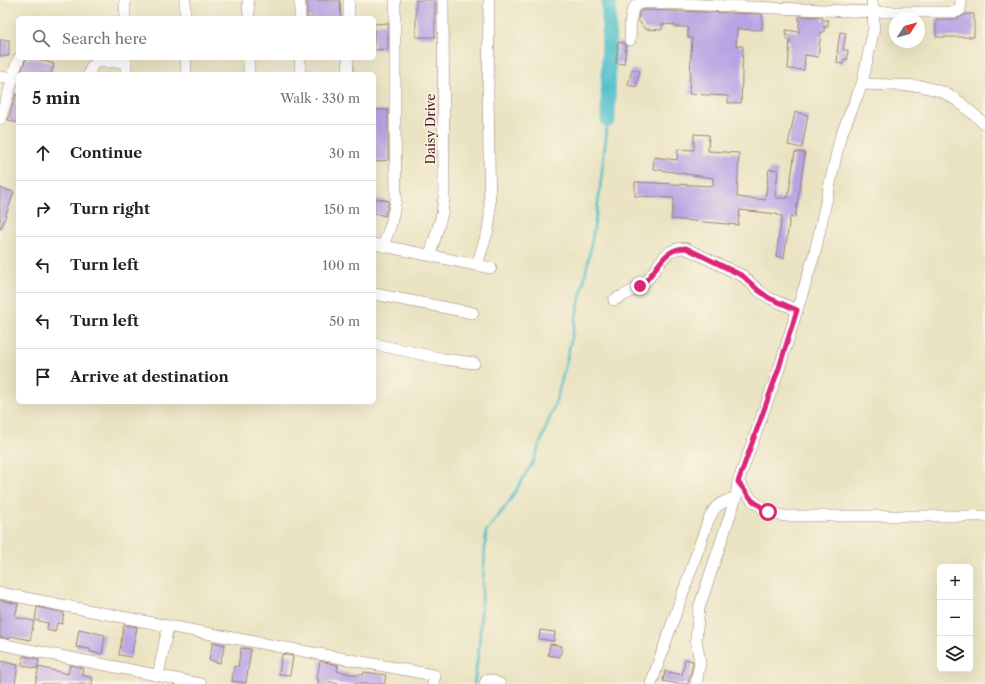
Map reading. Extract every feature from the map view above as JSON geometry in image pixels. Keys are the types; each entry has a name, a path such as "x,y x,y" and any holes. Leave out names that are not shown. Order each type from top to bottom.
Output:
{"street":[{"path":"125,0 125,16"},
{"path":"185,0 185,16"},
{"path":"248,0 249,16"},
{"path":"300,0 300,16"},
{"path":"349,0 349,16"},
{"path":"395,0 396,200 391,224 378,245 491,268"},
{"name":"Daisy Drive","path":"430,255 442,214 444,197 443,0"},
{"path":"477,265 488,230 490,215 488,94 489,0"},
{"path":"696,684 700,663 696,639 699,608 736,497 738,482 779,368 815,252 839,143 862,84 874,28 872,0"},
{"path":"630,40 633,9 636,5 640,4 659,2 776,4 872,12 956,12 960,10 961,0"},
{"path":"0,119 18,60"},
{"path":"90,72 92,66 96,62 126,60 126,72"},
{"path":"186,60 186,72"},
{"path":"249,60 249,72"},
{"path":"300,60 300,72"},
{"path":"348,60 348,72"},
{"path":"0,77 12,77"},
{"path":"862,84 921,86 942,92 958,101 985,124"},
{"path":"614,300 644,284 667,253 679,248 686,248 743,276 769,298 797,310"},
{"path":"376,294 473,313"},
{"path":"376,344 444,359 474,363"},
{"path":"738,482 752,500 768,512 784,516 985,516"},
{"path":"651,684 713,509 718,504 736,497"},
{"path":"0,593 433,675 435,676 433,684"},
{"path":"158,676 168,626"},
{"path":"0,644 201,684"},
{"path":"485,684 486,681 491,680 500,684"}],"building":[{"path":"307,0 340,0 341,16 307,16"},
{"path":"416,0 435,0 435,37 416,37"},
{"path":"643,10 762,14 762,30 737,29 736,46 743,46 741,103 728,103 728,96 689,94 692,38 688,38 688,27 675,27 675,25 662,24 662,30 645,29 638,20 639,13"},
{"path":"966,14 974,14 974,37 936,37 936,19 956,19"},
{"path":"799,16 822,17 822,20 828,20 828,27 824,27 824,32 821,32 818,57 805,55 804,70 788,69 790,40 787,40 786,30 799,32"},
{"path":"388,23 388,49 376,50 376,24"},
{"path":"840,32 846,33 843,50 848,50 847,60 844,59 843,64 837,63"},
{"path":"0,40 9,40 9,56 0,56"},
{"path":"618,42 624,43 626,46 624,64 616,63"},
{"path":"25,60 41,60 54,64 52,72 22,72"},
{"path":"632,69 640,71 636,87 628,85"},
{"path":"16,94 16,122 8,120"},
{"path":"376,110 388,110 388,160 376,162"},
{"path":"795,112 808,115 802,148 788,145"},
{"path":"694,134 709,135 708,151 739,153 737,197 765,200 769,169 778,170 775,198 788,198 795,152 805,153 795,218 790,217 784,258 776,256 782,216 777,214 740,210 738,225 671,219 674,198 635,196 635,182 713,186 713,178 653,169 654,157 677,160 678,149 694,150"},
{"path":"0,188 14,192 1,229 0,229"},
{"path":"376,198 389,201 385,216 376,214"},
{"path":"0,600 18,604 15,617 34,621 30,640 11,636 10,639 0,637"},
{"path":"37,607 64,613 62,624 57,623 55,632 47,630 48,623 35,620"},
{"path":"124,625 137,627 131,657 119,655"},
{"path":"79,629 105,635 102,654 90,652 90,649 76,647"},
{"path":"540,630 555,632 554,641 539,639"},
{"path":"213,642 225,645 220,663 209,660"},
{"path":"550,644 562,646 560,657 548,655"},
{"path":"241,648 251,649 246,683 232,681 234,666 238,667"},
{"path":"282,654 293,656 290,675 279,674"},
{"path":"23,656 39,659 37,669 22,665"},
{"path":"685,659 693,661 688,684 663,681 665,671 682,675"},
{"path":"0,661 18,665 15,684 0,684"},
{"path":"320,661 338,665 337,671 356,675 363,675 364,672 386,675 384,684 340,684 329,682 328,684 317,684 319,680 317,679"},
{"path":"70,665 83,668 82,675 93,678 92,684 35,684 39,667 68,674"}],"waterway":[{"path":"608,120 609,0"},
{"path":"474,684 479,648 486,532 509,502 533,462 556,401 566,363 589,257 599,197 608,120"}],"route":[{"path":"640,286 644,284 667,253 679,248 686,248 743,276 769,298 797,310 779,368 738,482 752,500 768,512"}]}
